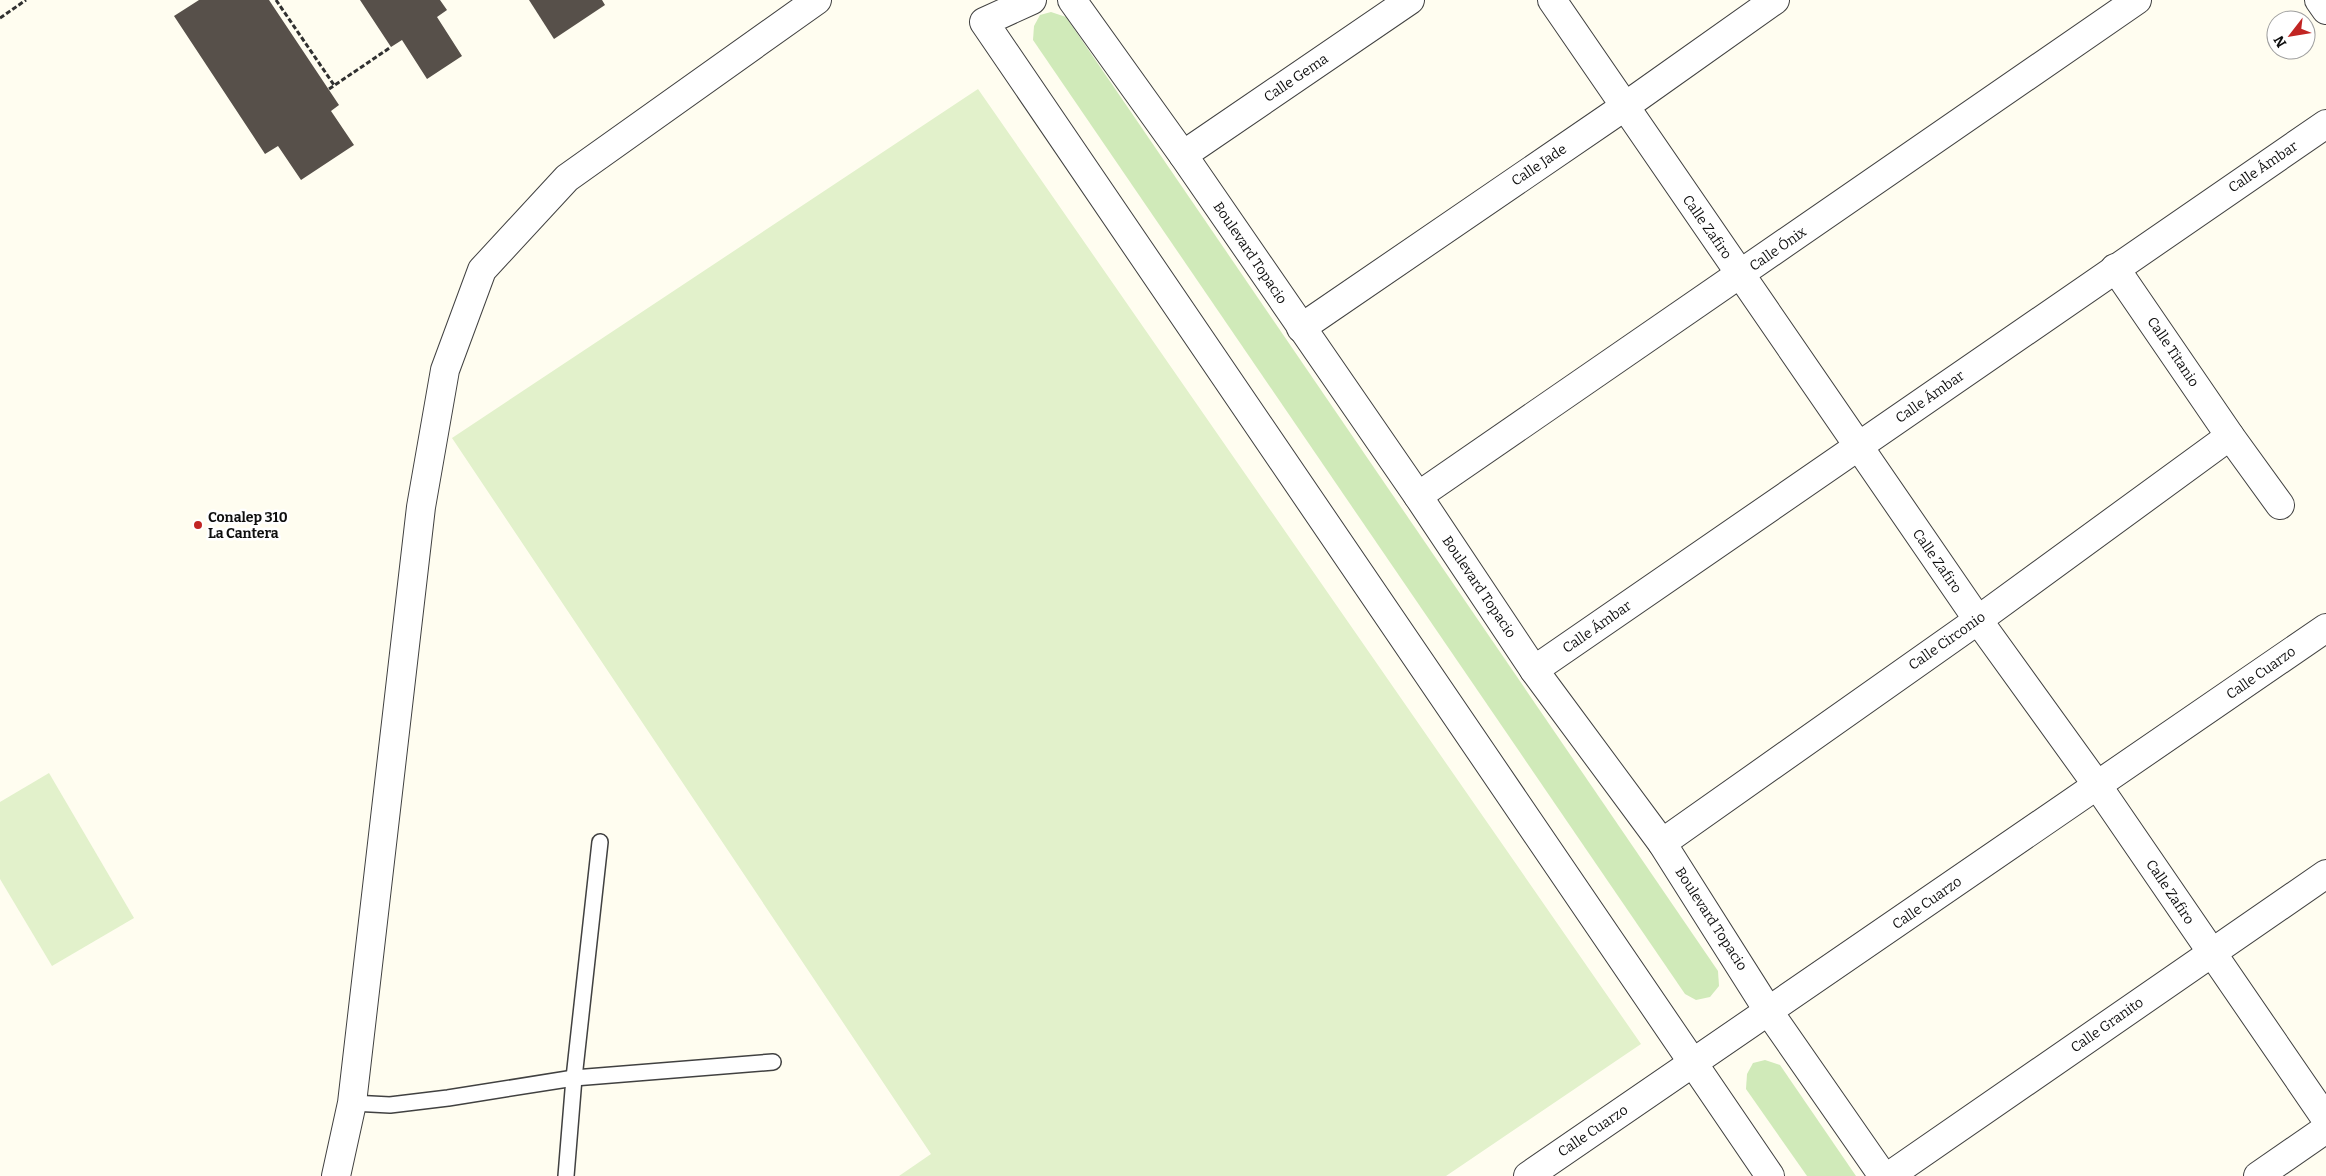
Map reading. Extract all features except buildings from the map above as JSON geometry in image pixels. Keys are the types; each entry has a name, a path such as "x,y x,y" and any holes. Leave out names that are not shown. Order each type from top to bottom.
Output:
{"street":[{"path":"336,1176 352,1103 421,507 445,370 482,270 568,178 817,0"},
{"path":"1032,0 984,22 1770,1176"},
{"name":"Boulevard Topacio","path":"1072,0 1183,155 1418,496 1534,670 1662,843 1769,1012 1883,1176"},
{"name":"Calle Gema","path":"1183,155 1410,0"},
{"name":"Calle Zafiro","path":"1552,0 1978,620 2097,785 2326,1119"},
{"name":"Calle Jade","path":"1301,328 1624,107 1776,0"},
{"name":"Calle Ónix","path":"1418,496 2137,0"},
{"path":"2319,0 2326,10"},
{"name":"Calle Ámbar","path":"1534,670 2326,124"},
{"name":"Calle Titanio","path":"2115,268 2230,436 2280,505"},
{"name":"Calle Circonio","path":"1662,843 1978,620 2230,436"},
{"name":"Calle Cuarzo","path":"1528,1176 2326,628"},
{"name":"Calle Granito","path":"1889,1176 2326,874"},
{"path":"2258,1176 2326,1129"}],"lane":[{"path":"566,1176 574,1078 600,842"},
{"path":"352,1103 390,1105 574,1078 773,1062"}],"path":[{"path":"0,18 26,0"},
{"path":"276,0 334,85"},
{"path":"329,89 391,47"}],"green space":[{"path":"1051,12 1066,17 1718,971 1719,986 1710,997 1696,1000 1685,994 1033,40 1034,26 1040,15"},
{"path":"978,89 1641,1044 1446,1176 899,1176 931,1154 452,438"},
{"path":"49,773 134,918 52,966 0,879 0,802"},
{"path":"1765,1060 1780,1065 1856,1176 1807,1176 1746,1089 1747,1074 1753,1063"}],"place":[{"name":"Conalep 310 La Cantera","path":"198,525"}]}
